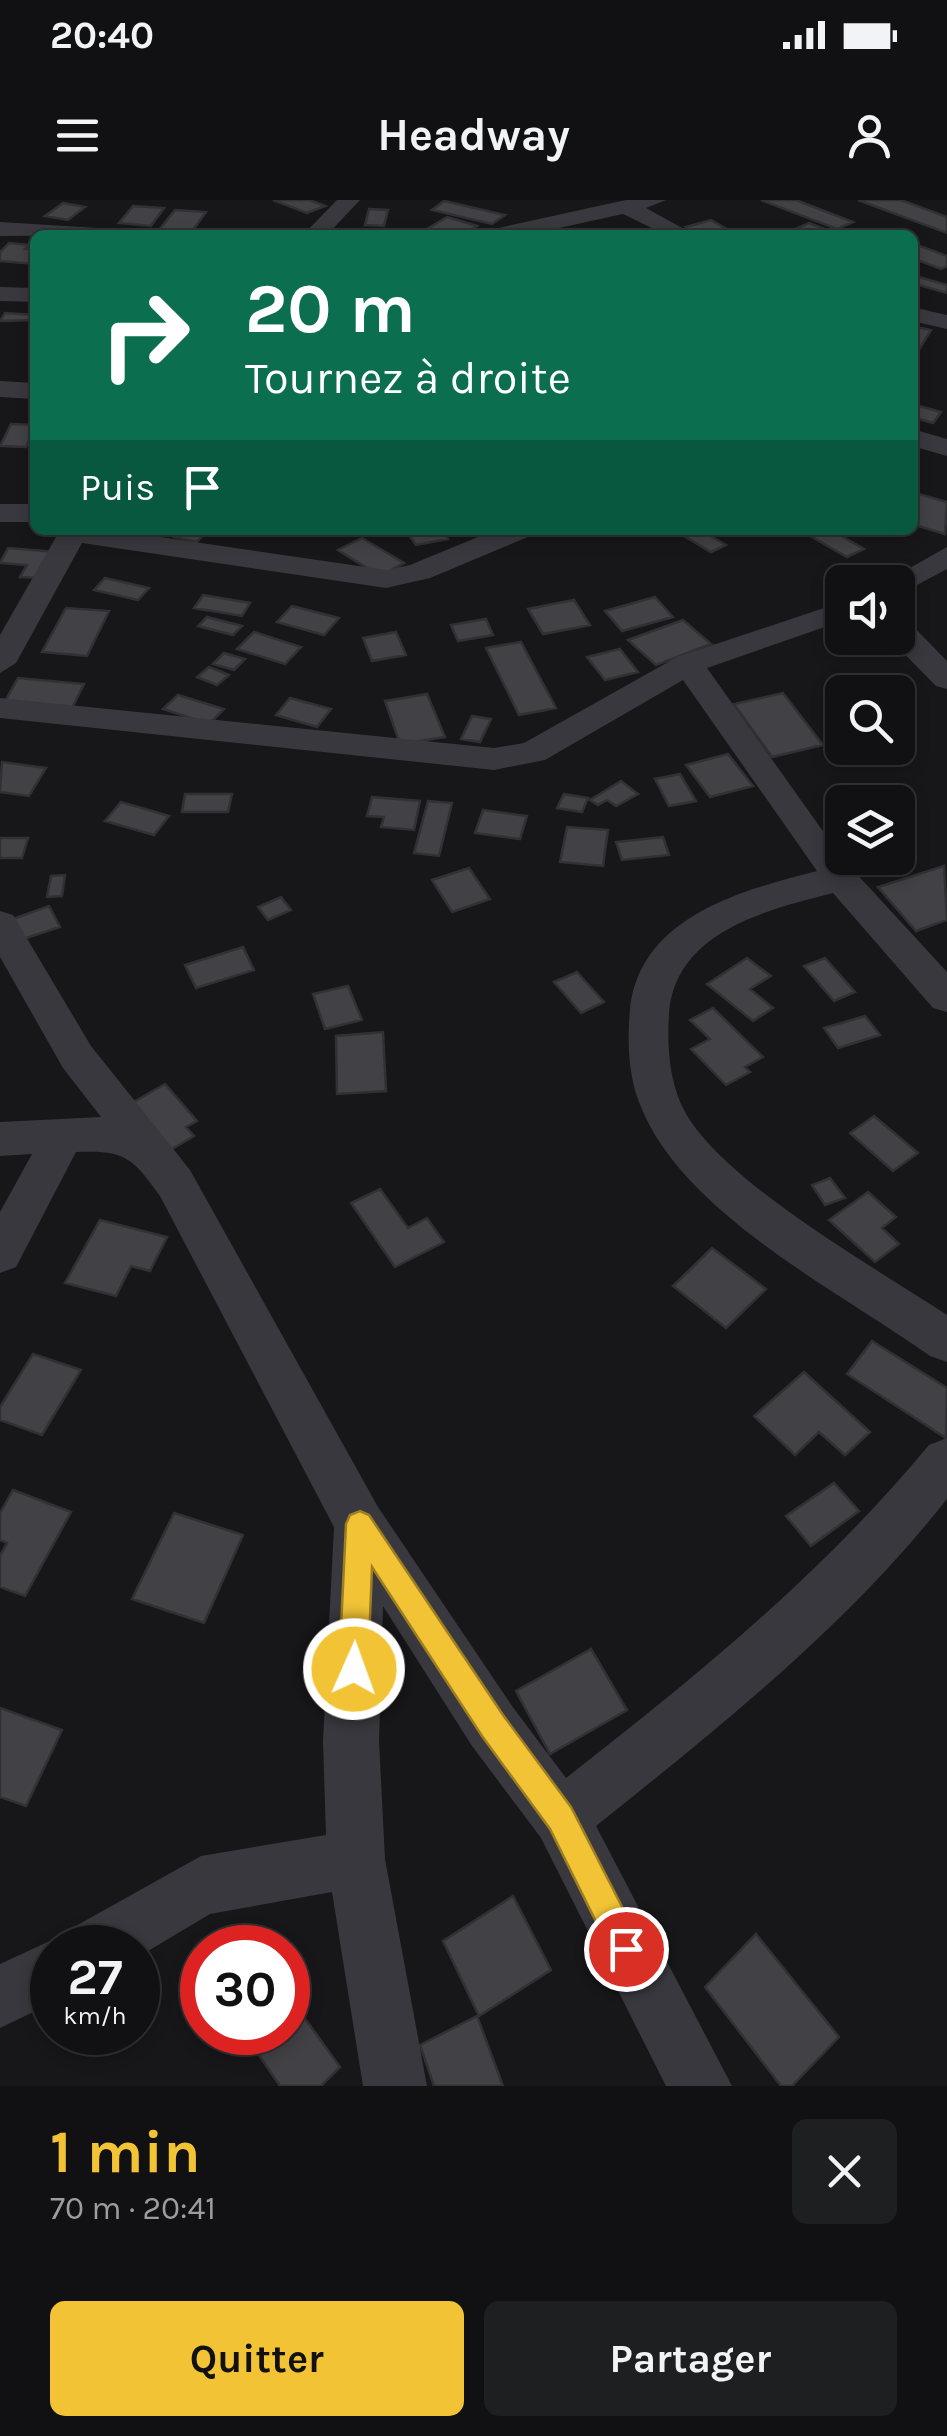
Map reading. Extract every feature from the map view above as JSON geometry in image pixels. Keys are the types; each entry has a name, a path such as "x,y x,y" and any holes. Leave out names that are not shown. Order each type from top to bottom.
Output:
{"street":[{"path":"319,230 350,200"},
{"path":"522,230 655,200"},
{"path":"628,208 674,230"},
{"path":"0,229 30,231"},
{"path":"0,294 30,295"},
{"path":"918,315 947,322"},
{"path":"0,389 30,391"},
{"path":"918,439 947,448"},
{"path":"0,513 30,514"},
{"path":"0,662 72,535"},
{"path":"100,535 386,579 419,572 503,535"},
{"path":"915,576 947,556"},
{"path":"0,708 494,759 533,752 688,664 825,617"},
{"path":"915,646 947,679"},
{"path":"688,664 841,878 947,998"},
{"path":"841,878 764,897 698,928 662,960 647,1012 650,1059 666,1118 705,1166 750,1206 947,1341"},
{"path":"0,924 77,1057 175,1183 360,1524 492,1726 560,1818 700,2086"},
{"path":"0,1139 103,1134 147,1146"},
{"path":"0,1254 63,1136"},
{"path":"560,1818 803,1619 912,1507 947,1461"},
{"path":"360,1524 351,1741 356,1859 395,2086"},
{"path":"134,1925 201,1886 356,1859"},
{"path":"0,1997 30,1981"}],"building":[{"path":"273,200 310,200 325,206 307,213"},
{"path":"761,200 796,200 853,222 837,229"},
{"path":"858,200 901,200 947,217 947,233"},
{"path":"444,201 505,215 492,224 432,210"},
{"path":"63,203 85,207 68,220 45,216"},
{"path":"133,206 164,208 151,226 119,223"},
{"path":"369,209 388,210 384,226 365,225"},
{"path":"175,210 206,212 193,230 159,230"},
{"path":"447,217 477,226 470,230 425,230"},
{"path":"711,220 728,230 691,230 686,227"},
{"path":"809,223 827,230 793,230"},
{"path":"9,243 29,245 25,249 30,250 30,264 0,261 0,252"},
{"path":"918,245 947,256 947,266 941,269 918,260"},
{"path":"918,277 947,285 947,293 918,285"},
{"path":"5,313 30,315 30,320 0,321"},
{"path":"918,327 931,330 918,351"},
{"path":"918,406 941,412 933,423 918,419"},
{"path":"11,424 30,425 26,447 0,446"},
{"path":"918,494 947,502 945,534 918,526"},
{"path":"176,535 203,535 197,542"},
{"path":"409,535 445,535 448,539 416,545"},
{"path":"709,535 726,545 711,552 684,536"},
{"path":"809,535 840,535 864,549 847,557"},
{"path":"362,538 404,563 380,576 338,550"},
{"path":"8,548 57,552 42,578 20,577 27,565 0,563"},
{"path":"105,578 149,588 138,600 94,590"},
{"path":"203,595 250,603 242,616 194,608"},
{"path":"655,597 673,617 622,631 605,611"},
{"path":"574,600 590,625 543,634 528,609"},
{"path":"292,606 339,618 324,635 277,622"},
{"path":"66,608 109,611 87,656 42,652"},
{"path":"207,617 242,626 233,635 198,626"},
{"path":"486,619 493,635 458,641 451,625"},
{"path":"683,620 711,644 656,665 628,640"},
{"path":"254,632 301,647 285,664 237,649"},
{"path":"396,632 406,655 372,661 363,638"},
{"path":"521,642 556,708 519,715 486,648"},
{"path":"620,649 638,672 605,680 587,657"},
{"path":"224,653 245,659 234,670 213,664"},
{"path":"209,667 229,675 217,685 197,677"},
{"path":"18,678 84,684 72,708 4,703"},
{"path":"783,693 823,745 772,757 734,704"},
{"path":"427,694 445,737 400,744 385,701"},
{"path":"178,695 224,709 209,724 163,709"},
{"path":"290,698 331,709 317,727 276,715"},
{"path":"472,716 491,719 480,742 461,739"},
{"path":"728,754 753,786 710,797 686,765"},
{"path":"2,762 46,768 29,796 0,792"},
{"path":"680,774 696,801 669,806 655,779"},
{"path":"621,781 638,794 616,806 607,800 598,805 590,800"},
{"path":"185,794 232,794 228,812 182,812"},
{"path":"564,794 588,798 582,812 557,808"},
{"path":"372,797 420,801 414,830 381,827 384,817 367,816"},
{"path":"428,801 452,803 439,856 414,853"},
{"path":"121,802 169,816 154,835 105,821"},
{"path":"483,810 527,816 520,839 475,833"},
{"path":"567,827 608,830 603,866 560,862"},
{"path":"663,837 669,855 622,860 616,842"},
{"path":"0,838 28,838 22,858 0,858"},
{"path":"944,866 947,920 916,931 878,887"},
{"path":"469,868 490,899 452,912 432,880"},
{"path":"65,875 62,896 47,897 51,876"},
{"path":"281,897 291,910 268,920 258,907"},
{"path":"49,906 60,927 20,940 10,920"},
{"path":"243,947 254,970 196,988 185,965"},
{"path":"747,958 771,976 750,989 773,1008 753,1021 707,984"},
{"path":"825,958 855,992 834,1001 804,966"},
{"path":"577,972 604,1002 581,1013 554,982"},
{"path":"348,986 362,1020 325,1029 313,994"},
{"path":"713,1008 763,1057 745,1067 750,1072 726,1085 691,1049 710,1039 690,1020"},
{"path":"865,1016 880,1035 838,1048 824,1028"},
{"path":"383,1032 386,1091 337,1094 336,1036"},
{"path":"165,1084 197,1121 186,1127 194,1136 162,1155 123,1108"},
{"path":"874,1116 918,1153 893,1171 850,1133"},
{"path":"830,1178 845,1198 825,1205 812,1185"},
{"path":"380,1189 408,1228 427,1218 444,1242 395,1267 351,1203"},
{"path":"868,1192 896,1217 882,1228 899,1244 875,1262 829,1220"},
{"path":"100,1220 167,1237 150,1271 131,1266 116,1296 65,1283"},
{"path":"712,1248 766,1289 726,1328 673,1286"},
{"path":"872,1341 947,1388 946,1438 847,1374"},
{"path":"33,1354 81,1370 42,1435 0,1420 0,1407"},
{"path":"804,1372 870,1432 845,1455 819,1432 795,1455 754,1416"},
{"path":"834,1483 859,1511 811,1546 786,1516"},
{"path":"13,1490 71,1512 25,1596 0,1587 0,1556 7,1543 0,1540 0,1513"},
{"path":"174,1513 243,1535 204,1623 132,1599"},
{"path":"591,1649 627,1710 550,1754 516,1691"},
{"path":"0,1708 62,1730 26,1806 0,1797"},
{"path":"513,1896 551,1970 479,2016 443,1941"},
{"path":"756,1934 839,2037 792,2086 781,2086 705,1987"},
{"path":"477,2016 503,2086 434,2086 420,2045"},
{"path":"310,2025 340,2067 321,2086 280,2086 259,2055 310,2055"}],"route":[{"path":"354,1669 360,1524 492,1726 560,1818 626,1949"}]}
